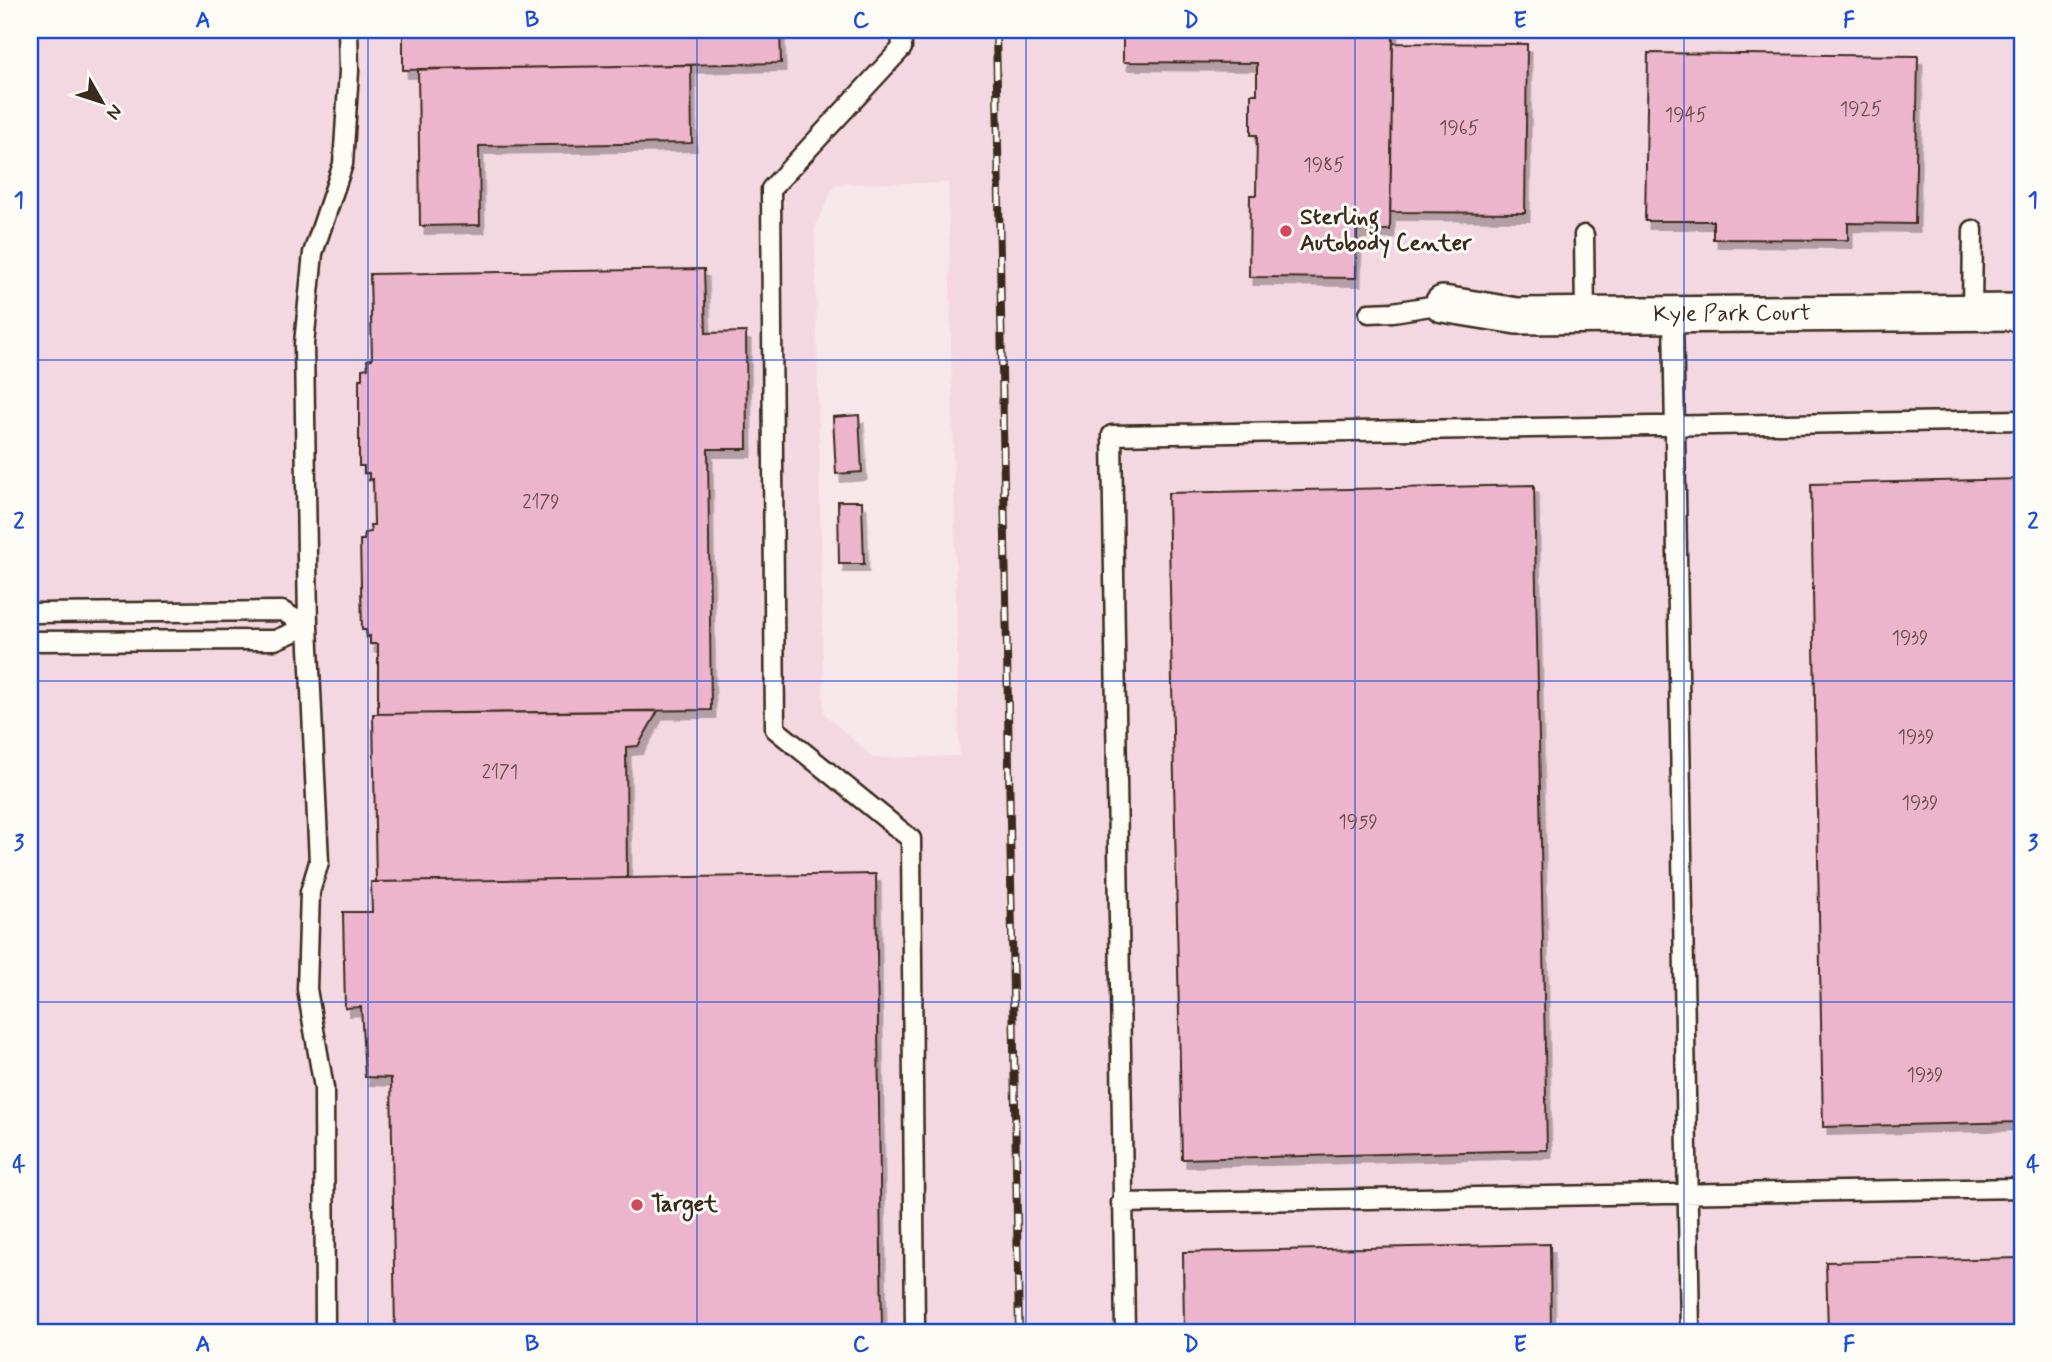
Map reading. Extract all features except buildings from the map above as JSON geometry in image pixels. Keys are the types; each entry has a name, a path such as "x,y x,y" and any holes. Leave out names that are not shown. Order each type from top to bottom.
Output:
{"street":[{"name":"Kyle Park Court","path":"1443,304 1517,316 2022,312"}],"lane":[{"path":"325,1332 324,1088 307,989 310,892 319,862 308,626 304,344 313,253 343,164 349,71 348,30"},
{"path":"901,30 902,48 771,189 775,729 911,839 915,1332"},
{"path":"1972,312 1973,230"},
{"path":"1584,234 1585,316"},
{"path":"1369,313 1443,304"},
{"path":"1673,315 1690,1332"},
{"path":"1125,1332 1121,1203 1112,435 2022,420"},
{"path":"30,613 282,611 308,626"},
{"path":"30,641 275,640 308,626"},
{"path":"1121,1203 2022,1188"}],"shaded area":[{"path":"30,30 2022,30 2022,1332 30,1332","holes":["948,183 959,756 873,758 824,713 815,228 835,184"]}],"railway":[{"path":"996,30 1019,1332"}],"place":[{"name":"Sterling Autobody Center","path":"1286,231"},
{"name":"Target","path":"637,1205"}]}
